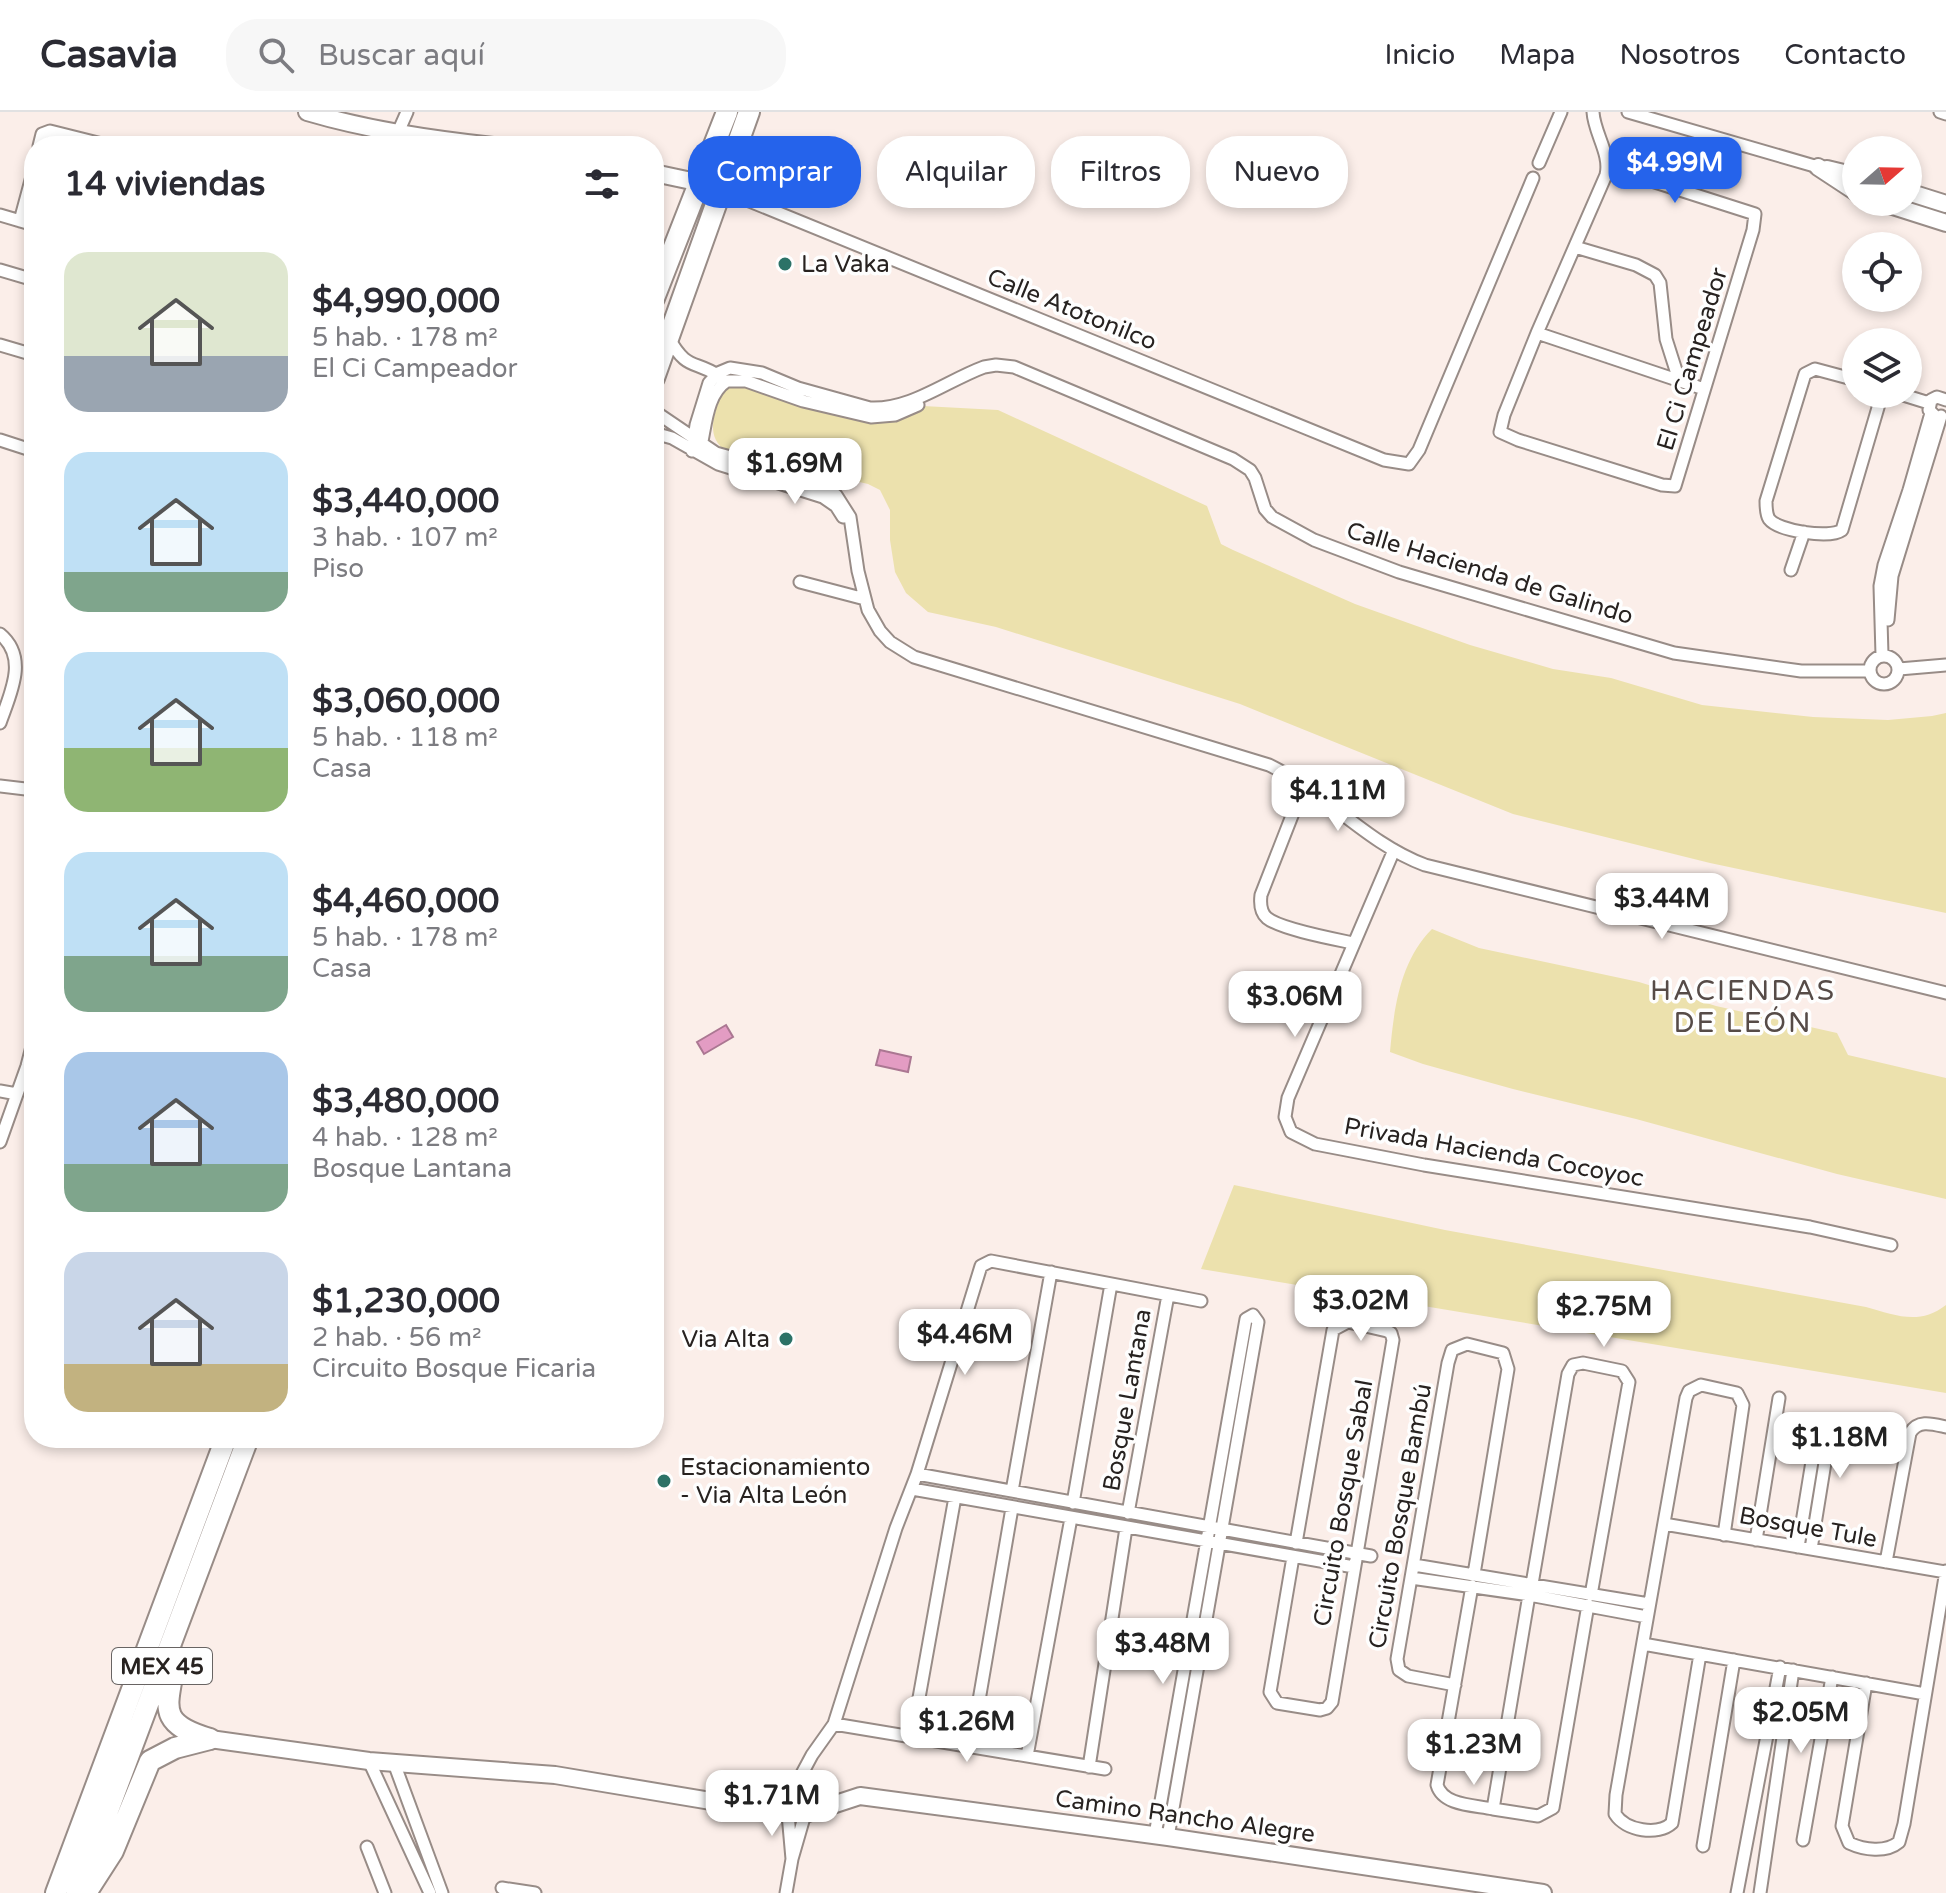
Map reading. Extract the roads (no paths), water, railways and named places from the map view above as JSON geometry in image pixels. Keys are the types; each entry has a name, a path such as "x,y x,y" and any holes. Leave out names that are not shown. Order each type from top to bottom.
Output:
{"highway":[{"path":"721,136 727,112"},
{"path":"736,136 749,112"},
{"path":"664,278 699,208"},
{"path":"664,348 704,208"},
{"name":"MEX 45","path":"56,1893 222,1448"},
{"name":"MEX 45","path":"77,1893 244,1448"},
{"path":"175,1632 169,1714 178,1727 210,1739"},
{"path":"86,1893 113,1851 150,1761 175,1748 210,1739"}],"street":[{"path":"307,112 382,136"},
{"path":"397,136 407,112"},
{"path":"1539,163 1561,112"},
{"path":"1593,112 1593,122 1608,167 1537,333 1704,389"},
{"path":"1628,112 1842,173"},
{"path":"1940,112 1946,114"},
{"path":"43,136 45,132 56,131 74,136"},
{"name":"El Ci Campeador","path":"1537,333 1500,432 1675,486 1753,230 1755,214 1608,167"},
{"path":"1818,167 1842,183"},
{"path":"664,175 688,181"},
{"name":"Calle Atotonilco","path":"764,208 1370,454 1395,463 1409,464 1419,450 1533,178"},
{"path":"1922,196 1946,204"},
{"path":"20,221 24,206"},
{"path":"0,215 24,222"},
{"path":"1922,215 1946,223"},
{"path":"1575,247 1636,265 1655,275 1660,283 1666,339 1679,380"},
{"path":"0,270 24,277"},
{"name":"Calle Hacienda de Galindo","path":"668,336 681,358 720,378 730,368 744,368 797,393 871,417 907,411 943,389 997,371 1053,384 1233,459 1250,470 1265,509 1272,517 1314,540 1399,572 1674,653 1801,671 1870,671"},
{"path":"0,345 24,352"},
{"path":"1842,376 1815,369 1809,370 1801,381 1766,506 1768,518 1775,525 1827,536 1842,530 1878,408"},
{"path":"694,453 702,399 712,377 720,378"},
{"path":"1886,656 1890,590 1937,411 1937,397 1946,400"},
{"path":"664,418 716,453 836,506 848,529 864,603 874,623 890,642 914,657 1215,746 1269,765 1295,777 1394,850 1425,865 1946,993"},
{"path":"664,436 694,453 771,475"},
{"path":"0,440 24,448"},
{"path":"1791,570 1804,532"},
{"path":"800,582 864,603"},
{"path":"0,634 11,648 15,662 15,681 0,723"},
{"path":"1886,656 1896,662 1899,669 1893,681 1885,684 1874,679 1870,671 1874,659 1886,656"},
{"path":"1899,669 1946,665"},
{"path":"1304,785 1261,895 1260,907 1266,918 1274,922 1353,943"},
{"path":"0,786 24,789"},
{"name":"Privada Hacienda Cocoyoc","path":"1394,850 1288,1098 1287,1126 1299,1137 1315,1144 1424,1165 1810,1227 1891,1245"},
{"path":"0,1142 24,1080"},
{"path":"0,1091 17,1094"},
{"path":"792,1859 789,1798 795,1783 834,1724 896,1528 917,1474 981,1266 991,1261 1201,1301"},
{"path":"1012,1491 1051,1272"},
{"path":"1073,1503 1111,1284"},
{"name":"Bosque Lantana","path":"1128,1513 1168,1295"},
{"path":"1253,1315 1258,1322 1219,1544 1161,1836 1205,1542 1246,1319 1253,1315"},
{"name":"Circuito Bosque Sabal","path":"1293,1557 1270,1692 1277,1703 1320,1710 1332,1702 1393,1340 1387,1331 1348,1322 1333,1330 1296,1543"},
{"name":"Circuito Bosque Bambú","path":"1455,1685 1408,1676 1399,1670 1397,1659 1450,1356 1457,1347 1467,1344 1503,1353 1508,1369 1455,1685 1438,1773 1439,1791 1451,1801 1493,1809"},
{"path":"1583,1363 1622,1371 1629,1382 1590,1600 1553,1808 1538,1816 1493,1809 1568,1374 1573,1365 1583,1363"},
{"path":"1700,1654 1676,1815 1668,1827 1656,1831 1624,1824 1615,1814 1615,1807 1686,1398 1694,1388 1708,1385 1737,1393 1743,1405 1724,1535"},
{"path":"1756,1540 1779,1398"},
{"path":"1798,1547 1817,1431 1825,1422 1829,1438 1811,1549"},
{"path":"1886,1562 1910,1433 1917,1425 1923,1424 1946,1427"},
{"path":"917,1474 1371,1556"},
{"path":"912,1489 1354,1567"},
{"path":"912,1737 955,1497"},
{"path":"971,1747 1012,1508"},
{"path":"1027,1756 1071,1518"},
{"name":"Bosque Tule","path":"1664,1524 1946,1571"},
{"name":"Bosque Lantana","path":"1089,1767 1126,1528"},
{"path":"1414,1565 1473,1580 1648,1611"},
{"path":"1866,1683 1842,1826 1845,1839 1857,1847 1887,1849 1899,1842 1925,1694 1941,1634 1946,1571"},
{"path":"1411,1578 1473,1580"},
{"path":"1643,1644 1925,1694"},
{"path":"1703,1846 1734,1660"},
{"path":"1737,1893 1787,1668"},
{"path":"1760,1893 1787,1668"},
{"path":"1803,1840 1832,1677"},
{"path":"834,1724 1105,1769"},
{"name":"Camino Rancho Alegre","path":"210,1739 369,1761 555,1775 788,1814 805,1814 860,1796 1161,1836 1543,1893"},
{"path":"369,1761 430,1893"},
{"path":"394,1763 442,1893"},
{"path":"388,1802 407,1796"},
{"path":"786,1893 805,1814"},
{"path":"367,1847 385,1893"},
{"path":"416,1860 429,1854"},
{"path":"502,1888 535,1893"}],"place":[{"name":"La Vaka","path":"785,264"},
{"name":"Via Alta","path":"786,1339"},
{"name":"Estacionamiento - Via Alta León","path":"664,1481"}],"district":[{"name":"HACIENDAS DE LEÓN","path":"1743,1006"}]}
